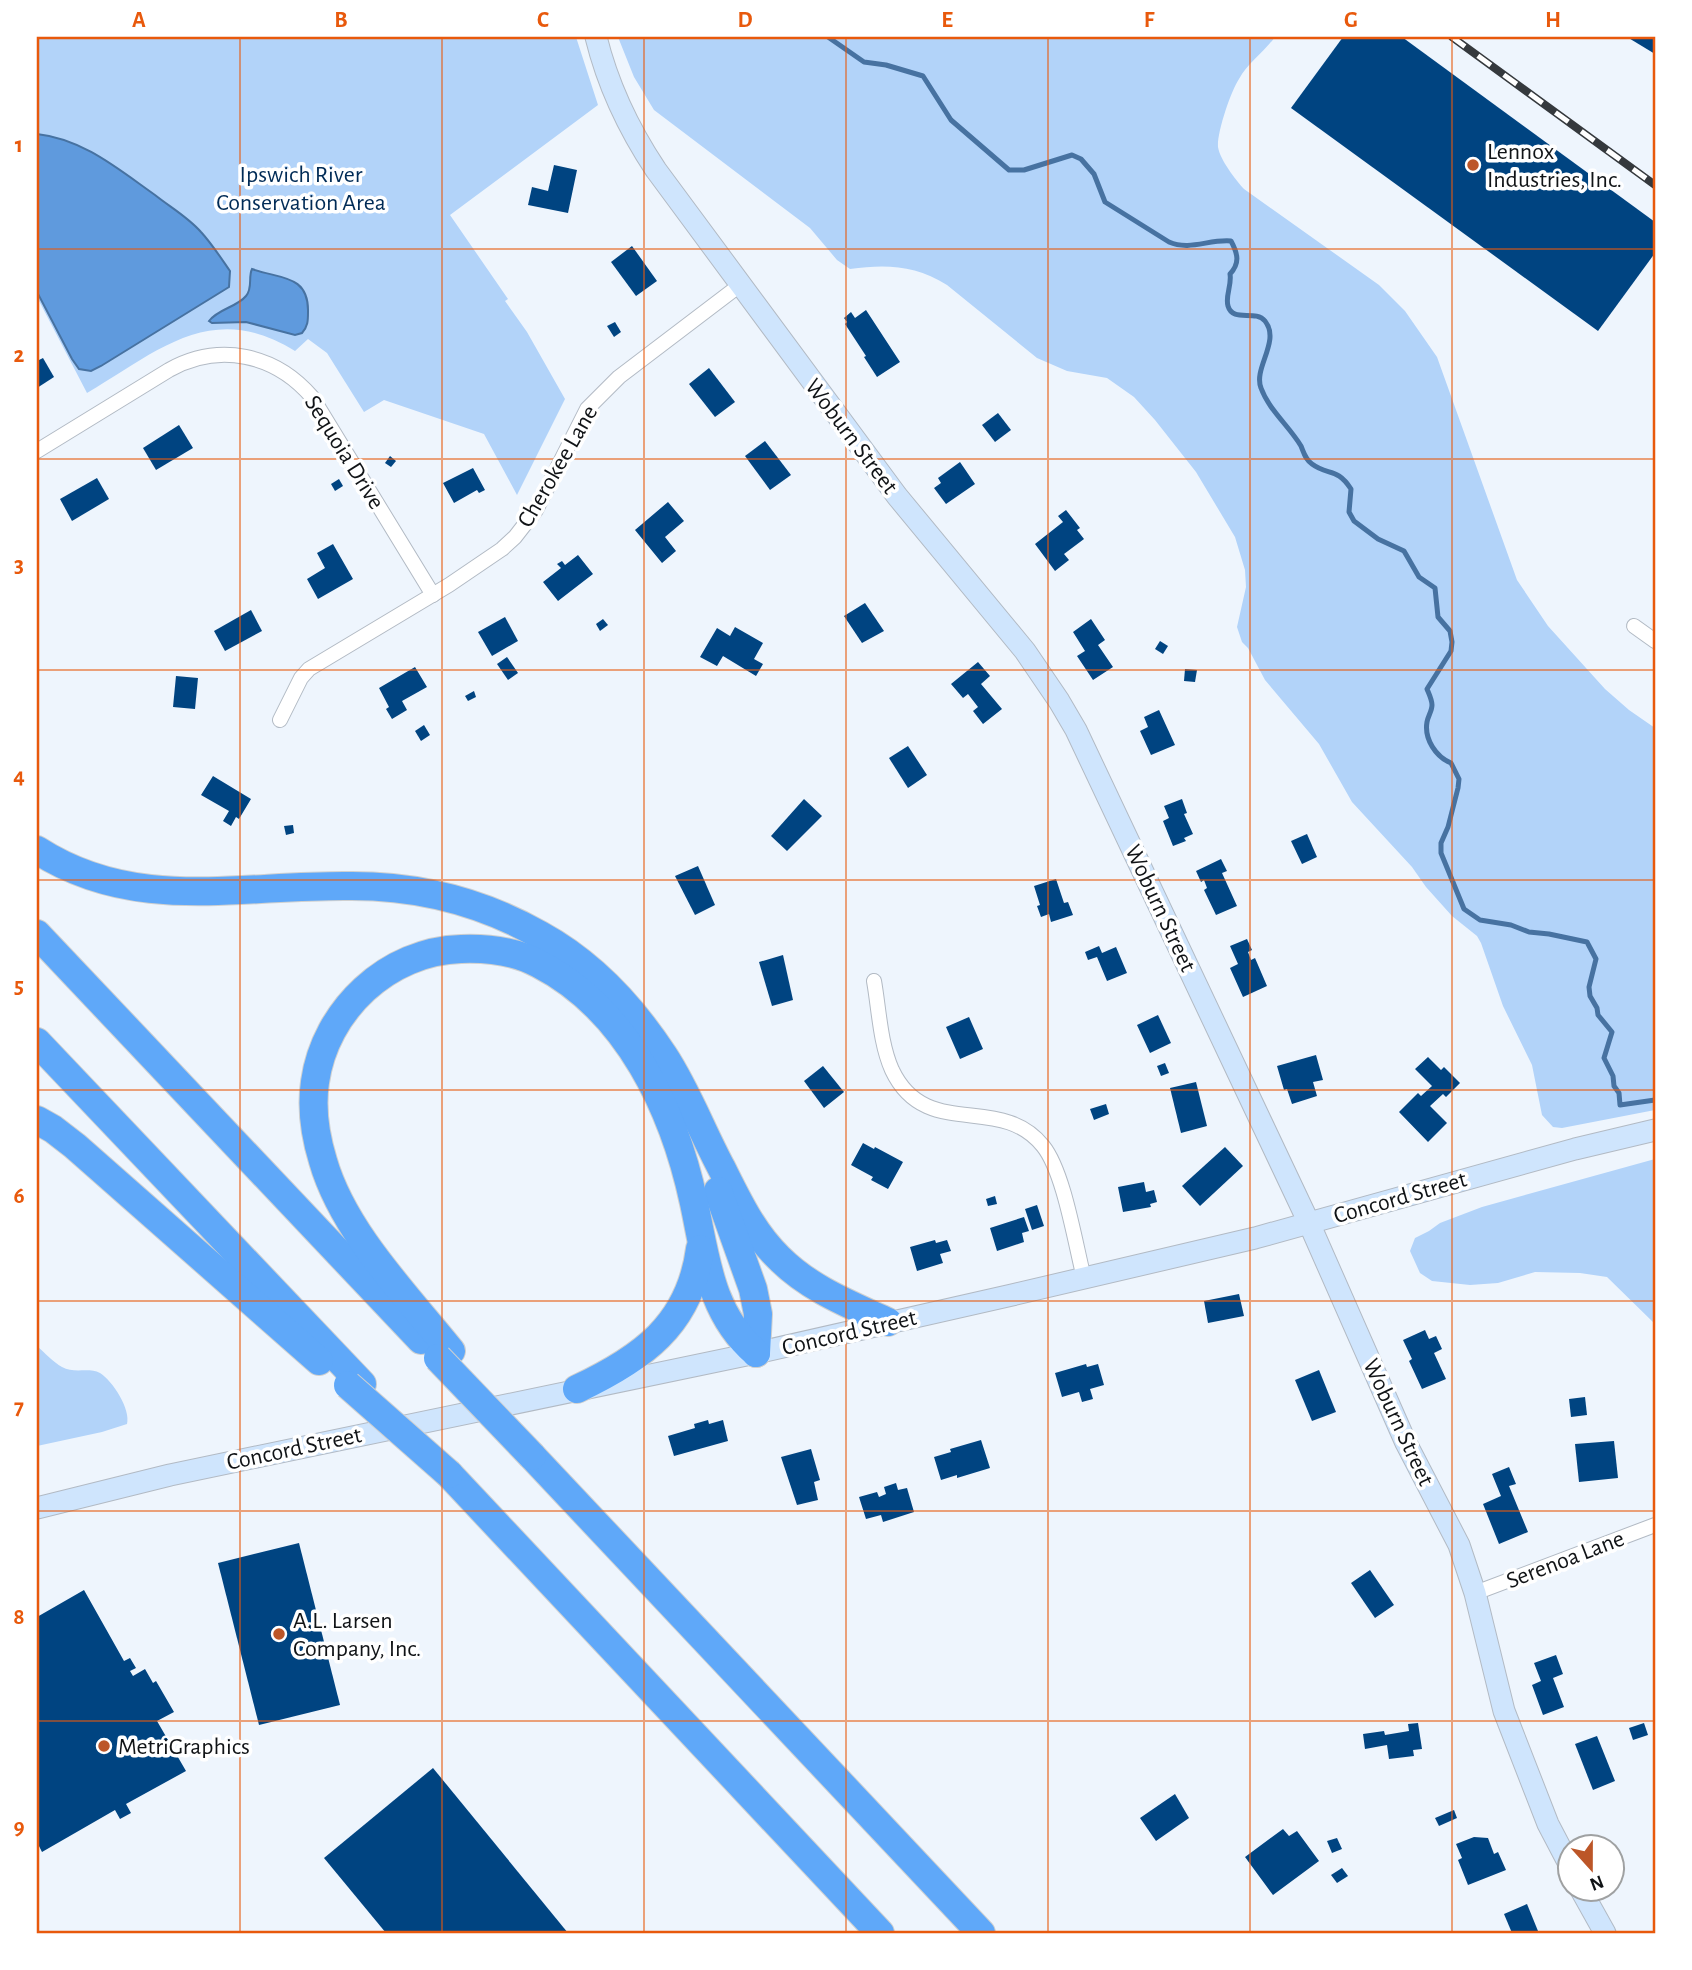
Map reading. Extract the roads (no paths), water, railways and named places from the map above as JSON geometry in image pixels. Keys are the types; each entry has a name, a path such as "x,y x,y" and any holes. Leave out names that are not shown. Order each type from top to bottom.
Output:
{"highway":[{"path":"37,850 84,874 149,890 191,892 350,886 389,887 438,895 496,913 561,947 607,986 634,1015 664,1057 747,1217 778,1257 821,1291 888,1322"},
{"path":"37,934 444,1354 532,1456 676,1612 981,1933"},
{"path":"444,1354 347,1215 332,1186 314,1124 314,1092 323,1051 337,1022 356,997 372,983 408,961 452,949 502,951 536,962 553,971 588,999 614,1026 639,1059 666,1108 684,1163 712,1286 727,1320 739,1337 756,1353"},
{"path":"37,1042 355,1384 449,1474 880,1933"},
{"path":"696,1119 728,1222 753,1289 758,1314 756,1353"},
{"path":"37,1120 75,1146 355,1384"},
{"path":"577,1389 631,1361 649,1348 664,1332 690,1287 701,1243"}],"street":[{"name":"Woburn Street","path":"596,37 614,96 640,147 897,496 1007,629 1059,701 1114,807 1309,1223 1406,1443 1460,1545 1512,1734 1556,1839"},
{"name":"Cherokee Lane","path":"280,720 309,669 483,564 521,530 536,510 580,418 602,393 647,355 740,285"},
{"name":"Sequoia Drive","path":"37,451 188,361 219,354 261,360 289,375 312,397 433,595"},
{"path":"1634,626 1655,641"},
{"path":"874,981 888,1061 893,1073 909,1093 942,1113 990,1116 1014,1123 1034,1136 1049,1154 1059,1176 1084,1278"},
{"name":"Concord Street","path":"37,1508 183,1472 756,1353 1084,1278 1309,1223 1575,1149 1655,1130"},
{"name":"Serenoa Lane","path":"1475,1593 1655,1525"},
{"path":"1589,1904 1605,1933"}],"water":[{"path":"37,134 70,142 85,149 127,175 185,217 205,237 230,271 229,287 101,366 91,371 79,369 37,292"},
{"path":"252,269 298,284 307,300 307,326 302,333 295,335 246,322 209,321 246,296"}],"waterway":[{"path":"828,37 864,62 886,65 923,76 951,120 1009,170 1024,170 1072,155 1081,159 1094,174 1105,202 1169,242 1192,245 1231,241 1237,258 1230,274 1228,306 1234,314 1261,318 1269,329 1269,346 1260,372 1261,388 1265,396 1308,460 1318,468 1337,475 1351,489 1349,512 1354,521 1378,539 1404,551 1419,577 1435,588 1438,617 1450,631 1451,651 1427,689 1432,705 1427,735 1432,747 1451,763 1459,779 1448,827 1441,843 1441,853 1464,909 1480,920 1587,942 1596,959 1589,987 1590,996 1598,1015 1612,1032 1604,1058 1619,1093 1620,1105 1655,1100"}],"railway":[{"path":"1452,37 1655,185"}],"place":[{"name":"Lennox Industries, Inc.","path":"1473,165"},
{"name":"A.L. Larsen Company, Inc.","path":"279,1634"},
{"name":"MetriGraphics","path":"104,1746"}],"park label":[{"name":"Ipswich River Conservation Area","path":"301,188"}]}
